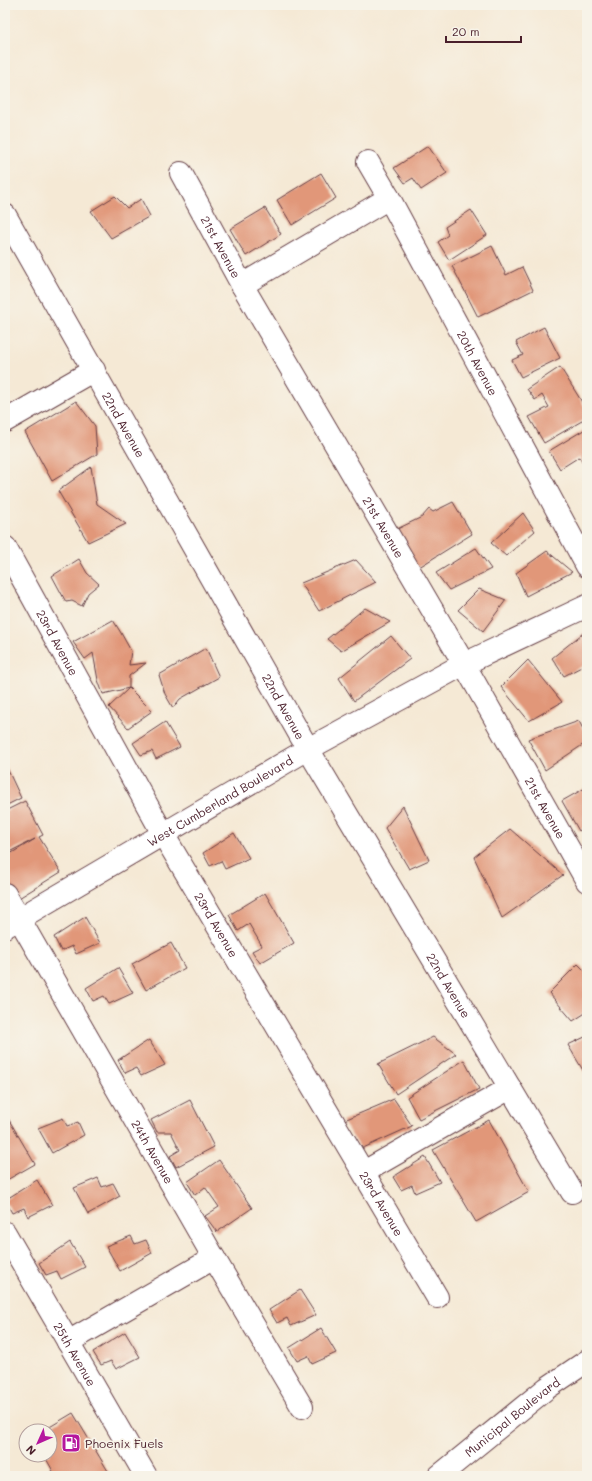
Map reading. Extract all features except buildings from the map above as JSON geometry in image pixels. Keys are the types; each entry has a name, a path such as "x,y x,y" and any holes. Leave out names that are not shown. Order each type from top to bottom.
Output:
{"street":[{"name":"20th Avenue","path":"368,162 389,198 587,566"},
{"name":"21st Avenue","path":"181,173 242,285 464,664 587,881"},
{"path":"242,285 389,198"},
{"name":"22nd Avenue","path":"5,215 308,749 572,1192"},
{"path":"5,421 94,370"},
{"name":"23rd Avenue","path":"5,547 163,834 437,1297"},
{"name":"West Cumberland Boulevard","path":"12,923 308,749 464,664 587,606"},
{"name":"24th Avenue","path":"5,894 12,923 302,1407"},
{"path":"364,1172 510,1088"},
{"name":"25th Avenue","path":"5,1233 146,1476"},
{"path":"68,1342 214,1258"},
{"name":"Municipal Boulevard","path":"439,1476 547,1388 587,1362"}],"place":[{"name":"Phoenix Fuels","path":"71,1443"}]}
